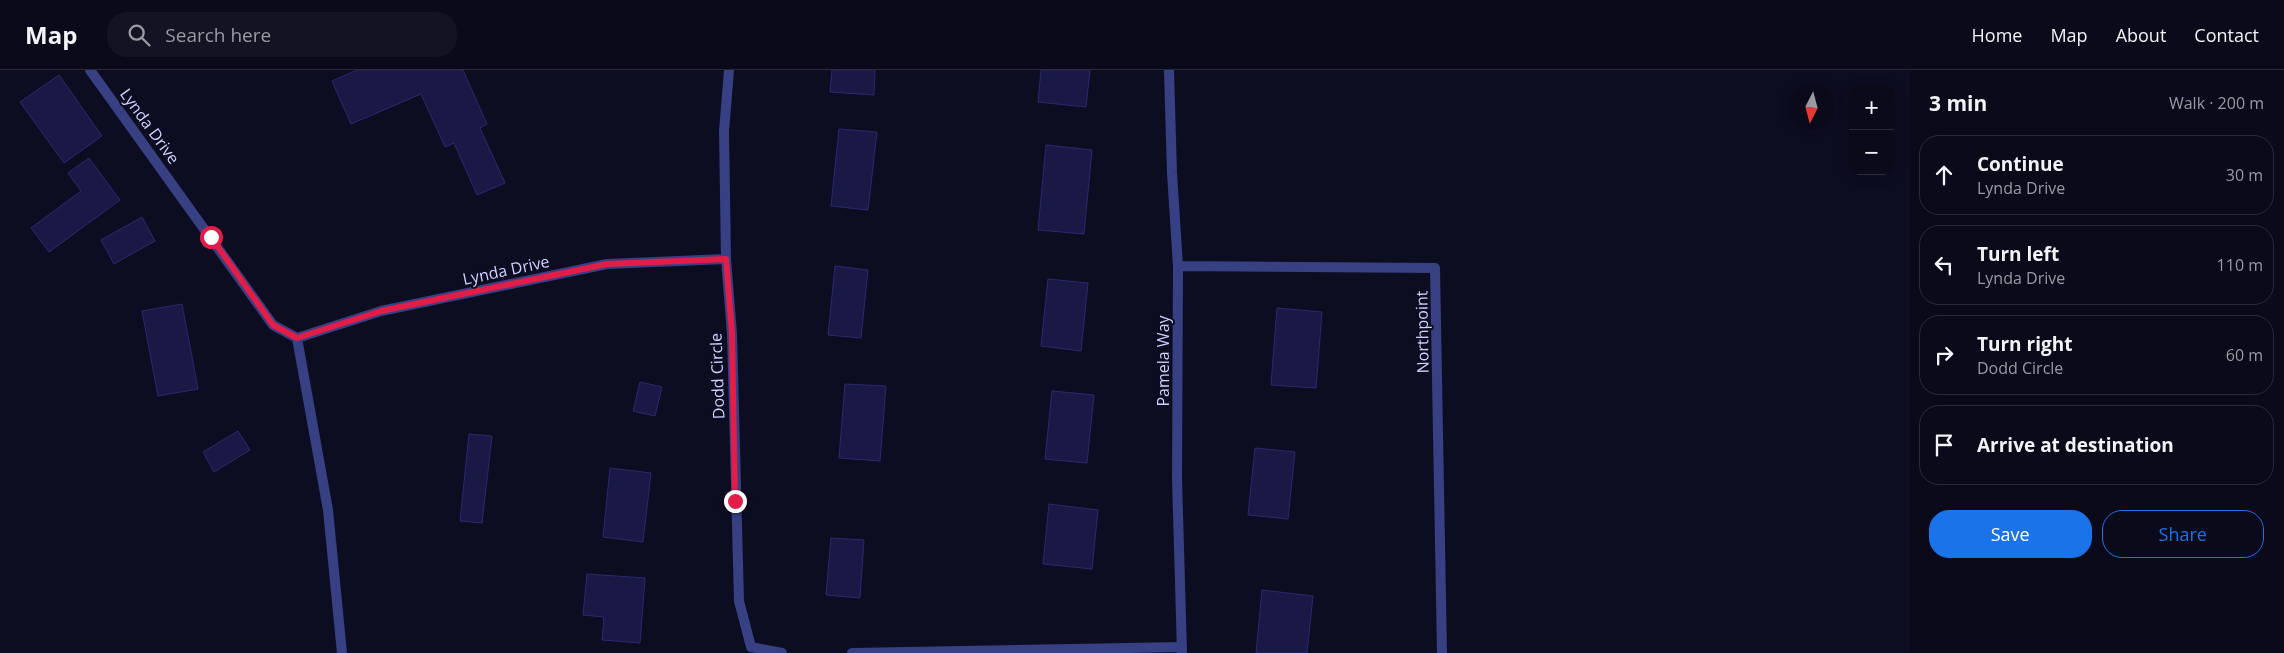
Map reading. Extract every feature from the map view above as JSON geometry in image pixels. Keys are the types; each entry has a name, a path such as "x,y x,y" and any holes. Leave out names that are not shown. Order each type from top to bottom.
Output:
{"street":[{"name":"Lynda Drive","path":"90,70 273,325 297,338 381,311 607,264 726,259"},
{"name":"Dodd Circle","path":"729,70 724,130 726,259 732,334 739,601 750,647 782,653"},
{"name":"Pamela Way","path":"1169,70 1172,172 1178,266 1177,478 1182,650"},
{"name":"Northpoint","path":"1178,266 1435,268 1442,653"},
{"path":"297,338 328,510 342,653"},
{"path":"852,653 1182,650"}],"building":[{"path":"357,70 463,70 487,124 480,128 505,183 477,195 454,143 445,147 421,94 351,124 332,81"},
{"path":"832,70 875,70 874,95 830,92"},
{"path":"1041,70 1090,70 1086,107 1038,102"},
{"path":"59,75 102,136 64,163 20,102"},
{"path":"839,129 877,132 868,210 831,206"},
{"path":"1046,145 1092,150 1084,234 1038,230"},
{"path":"89,158 120,200 49,252 31,228 81,191 68,173"},
{"path":"142,217 155,241 114,264 101,240"},
{"path":"835,266 868,270 861,338 828,335"},
{"path":"1048,279 1088,283 1081,351 1041,346"},
{"path":"182,304 198,389 158,396 142,311"},
{"path":"1277,308 1322,312 1316,388 1271,385"},
{"path":"640,382 662,387 655,416 633,411"},
{"path":"845,384 886,386 880,461 839,458"},
{"path":"1052,391 1094,395 1087,463 1045,459"},
{"path":"238,431 250,450 214,472 203,452"},
{"path":"469,434 492,436 482,523 460,521"},
{"path":"1255,448 1295,452 1288,519 1248,515"},
{"path":"610,468 651,473 643,542 603,537"},
{"path":"1049,504 1098,510 1092,569 1043,564"},
{"path":"831,538 864,540 860,598 826,595"},
{"path":"587,574 645,578 640,643 602,640 604,617 583,615"},
{"path":"1262,590 1313,596 1307,653 1256,653"}],"route":[{"path":"211,237 273,325 297,338 381,311 607,264 726,259 732,334 735,501"}]}
